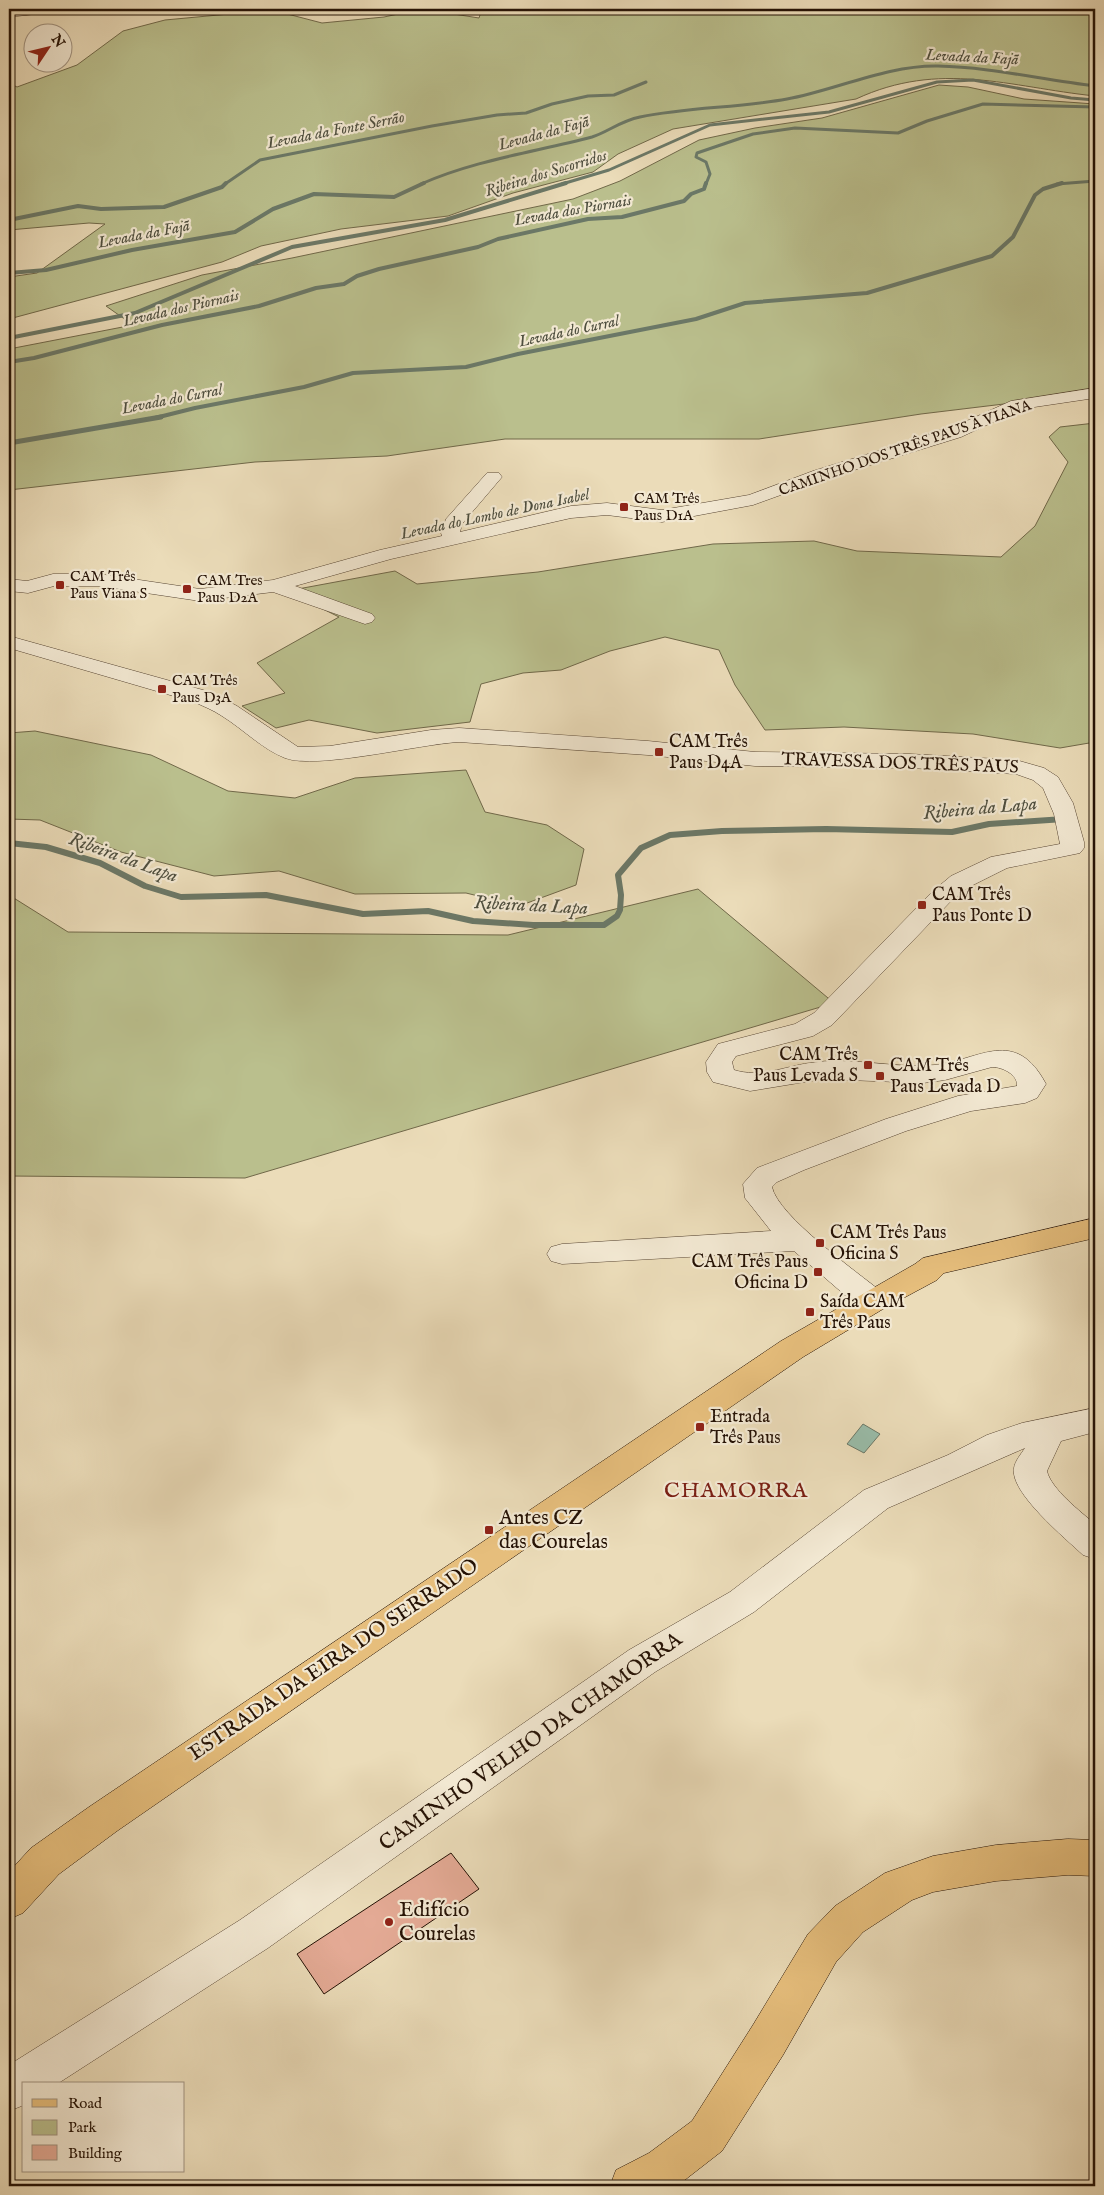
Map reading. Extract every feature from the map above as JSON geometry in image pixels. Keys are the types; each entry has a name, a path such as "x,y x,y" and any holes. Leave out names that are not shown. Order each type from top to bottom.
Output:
{"main road":[{"name":"ESTRADA DA EIRA DO SERRADO","path":"9,1900 45,1861 103,1818 792,1349 872,1301 926,1272 934,1265 1095,1228"},
{"path":"632,2186 665,2169 707,2136 768,2040 822,1948 850,1918 899,1886 933,1874 996,1863 1068,1857 1095,1858"}],"street":[{"path":"9,14 53,9"},
{"name":"CAMINHO DOS TRÊS PAUS À VIANA","path":"9,585 28,587 53,580 99,580 200,595 275,586 387,554 591,510 662,516 753,500 819,475 955,433 1017,406 1095,393"},
{"path":"454,539 450,532 454,523 494,477"},
{"path":"275,586 365,618"},
{"path":"9,598 28,594 30,589 28,587"},
{"name":"TRAVESSA DOS TRÊS PAUS","path":"9,642 202,696 229,710 283,749 295,754 323,754 431,737 459,735 648,748 755,760 910,761 1011,766 1026,768 1051,783 1066,819 1073,842 1072,848 1060,852 1022,857 987,866 962,878 942,896 824,1019 804,1030 727,1050 719,1057 718,1065 723,1076 736,1082 751,1084 822,1070 938,1072 986,1060 1001,1059 1022,1069 1032,1084 1027,1092 1015,1097 968,1102 896,1125 767,1175 757,1184 760,1198 778,1221 872,1301"},
{"path":"562,1254 800,1240"},
{"name":"CAMINHO VELHO DA CHAMORRA","path":"9,2090 254,1934 642,1661 742,1602 876,1499 960,1464 999,1444 1022,1436 1095,1420"},
{"path":"1046,1432 1041,1452 1029,1470 1030,1476 1035,1486 1095,1545"}],"green space":[{"path":"422,9 479,18 482,9 1095,9 1095,96 975,80 917,81 887,87 856,99 673,129 618,154 593,172 513,193 448,216 341,229 261,246 222,262 9,319 9,277 37,273 105,224 89,223 9,230 9,83 17,87 58,72 72,72 72,67 123,31 165,20 272,10 322,23 384,17"},
{"path":"939,85 968,87 1024,99 1095,104 1095,393 921,414 759,439 505,439 387,456 255,462 9,490 9,349 133,325 106,306 202,275 573,199 620,181 699,140 755,128 822,118"},
{"path":"1095,423 1095,742 1060,748 973,734 844,727 765,730 735,685 719,650 665,637 610,651 561,670 523,673 481,684 470,722 377,733 309,720 276,728 242,706 285,693 257,663 339,617 287,591 395,571 417,584 538,572 713,544 814,541 857,551 1001,557 1035,526 1068,462 1049,437 1060,427"},
{"path":"35,731 151,755 228,791 295,798 355,778 466,770 485,812 547,825 584,849 576,885 519,906 466,893 355,894 279,871 214,876 121,852 40,820 9,819 9,733"},
{"path":"698,889 834,1003 245,1178 9,1176 9,895 68,932 508,935"}],"shaded area":[{"path":"863,1424 880,1434 864,1453 847,1444"}],"building":[{"name":"Edifício Courelas","path":"451,1853 479,1889 324,1994 297,1954"}],"waterway":[{"name":"Levada da Fajã","path":"421,184 462,169 592,137 626,121 640,117 787,99 900,69 938,66 958,67 1095,86"},
{"name":"Ribeira dos Socorridos","path":"562,184 609,170 710,125 829,112 937,82 973,80 1071,98 1095,100"},
{"name":"Levada da Fonte Serrão","path":"225,184 260,160 432,126 497,115 526,113 552,104 588,96 614,95 646,82"},
{"name":"Levada dos Piornais","path":"706,184 710,174 706,162 696,157 697,153 753,134 795,128 898,133 927,121 983,104 1095,107"},
{"name":"Levada do Curral","path":"1059,184 1095,181"},
{"name":"Levada da Fajã","path":"9,273 46,270 132,250 235,232 273,209 314,194 394,197 424,183"},
{"name":"Ribeira dos Socorridos","path":"9,338 135,313 292,247 445,220 566,183"},
{"name":"Levada dos Piornais","path":"9,362 34,358 162,325 259,306 316,288 344,284 357,276 379,269 478,247 498,239 588,219 622,217 684,201 691,194 704,189 706,183"},
{"name":"Levada da Fonte Serrão","path":"9,220 78,206 101,209 164,207 222,187 225,184"},
{"name":"Levada do Curral","path":"155,418 195,408 304,387 353,373 466,367 518,354 696,319 745,303 867,293 992,256 1013,237 1035,195 1043,189 1059,184"},
{"name":"Levada do Curral","path":"9,443 161,417"},
{"name":"Levada do Lombo de Dona Isabel","path":"926,437 963,424"},
{"name":"Ribeira da Lapa","path":"9,843 46,847 100,863 145,886 181,897 266,895 363,914 428,911 473,921 533,925 604,925 617,916 620,910 621,895 618,875 641,848 670,835 722,831 826,829 952,832 989,824 1064,819"}],"place":[{"name":"CAM Três Paus D1A","path":"624,507"},
{"name":"CAM Três Paus Viana S","path":"60,585"},
{"name":"CAM Tres Paus D2A","path":"187,589"},
{"name":"CAM Três Paus D3A","path":"162,689"},
{"name":"CAM Três Paus D4A","path":"659,752"},
{"name":"CAM Três Paus Ponte D","path":"922,905"},
{"name":"CAM Três Paus Levada S","path":"868,1065"},
{"name":"CAM Três Paus Levada D","path":"880,1076"},
{"name":"CAM Três Paus Oficina S","path":"820,1243"},
{"name":"CAM Três Paus Oficina D","path":"818,1272"},
{"name":"Saída CAM Três Paus","path":"810,1312"},
{"name":"Entrada Três Paus","path":"700,1427"},
{"name":"Antes CZ das Courelas","path":"489,1530"},
{"name":"Edifício Courelas","path":"389,1922"}],"district":[{"name":"CHAMORRA","path":"736,1491"}]}
